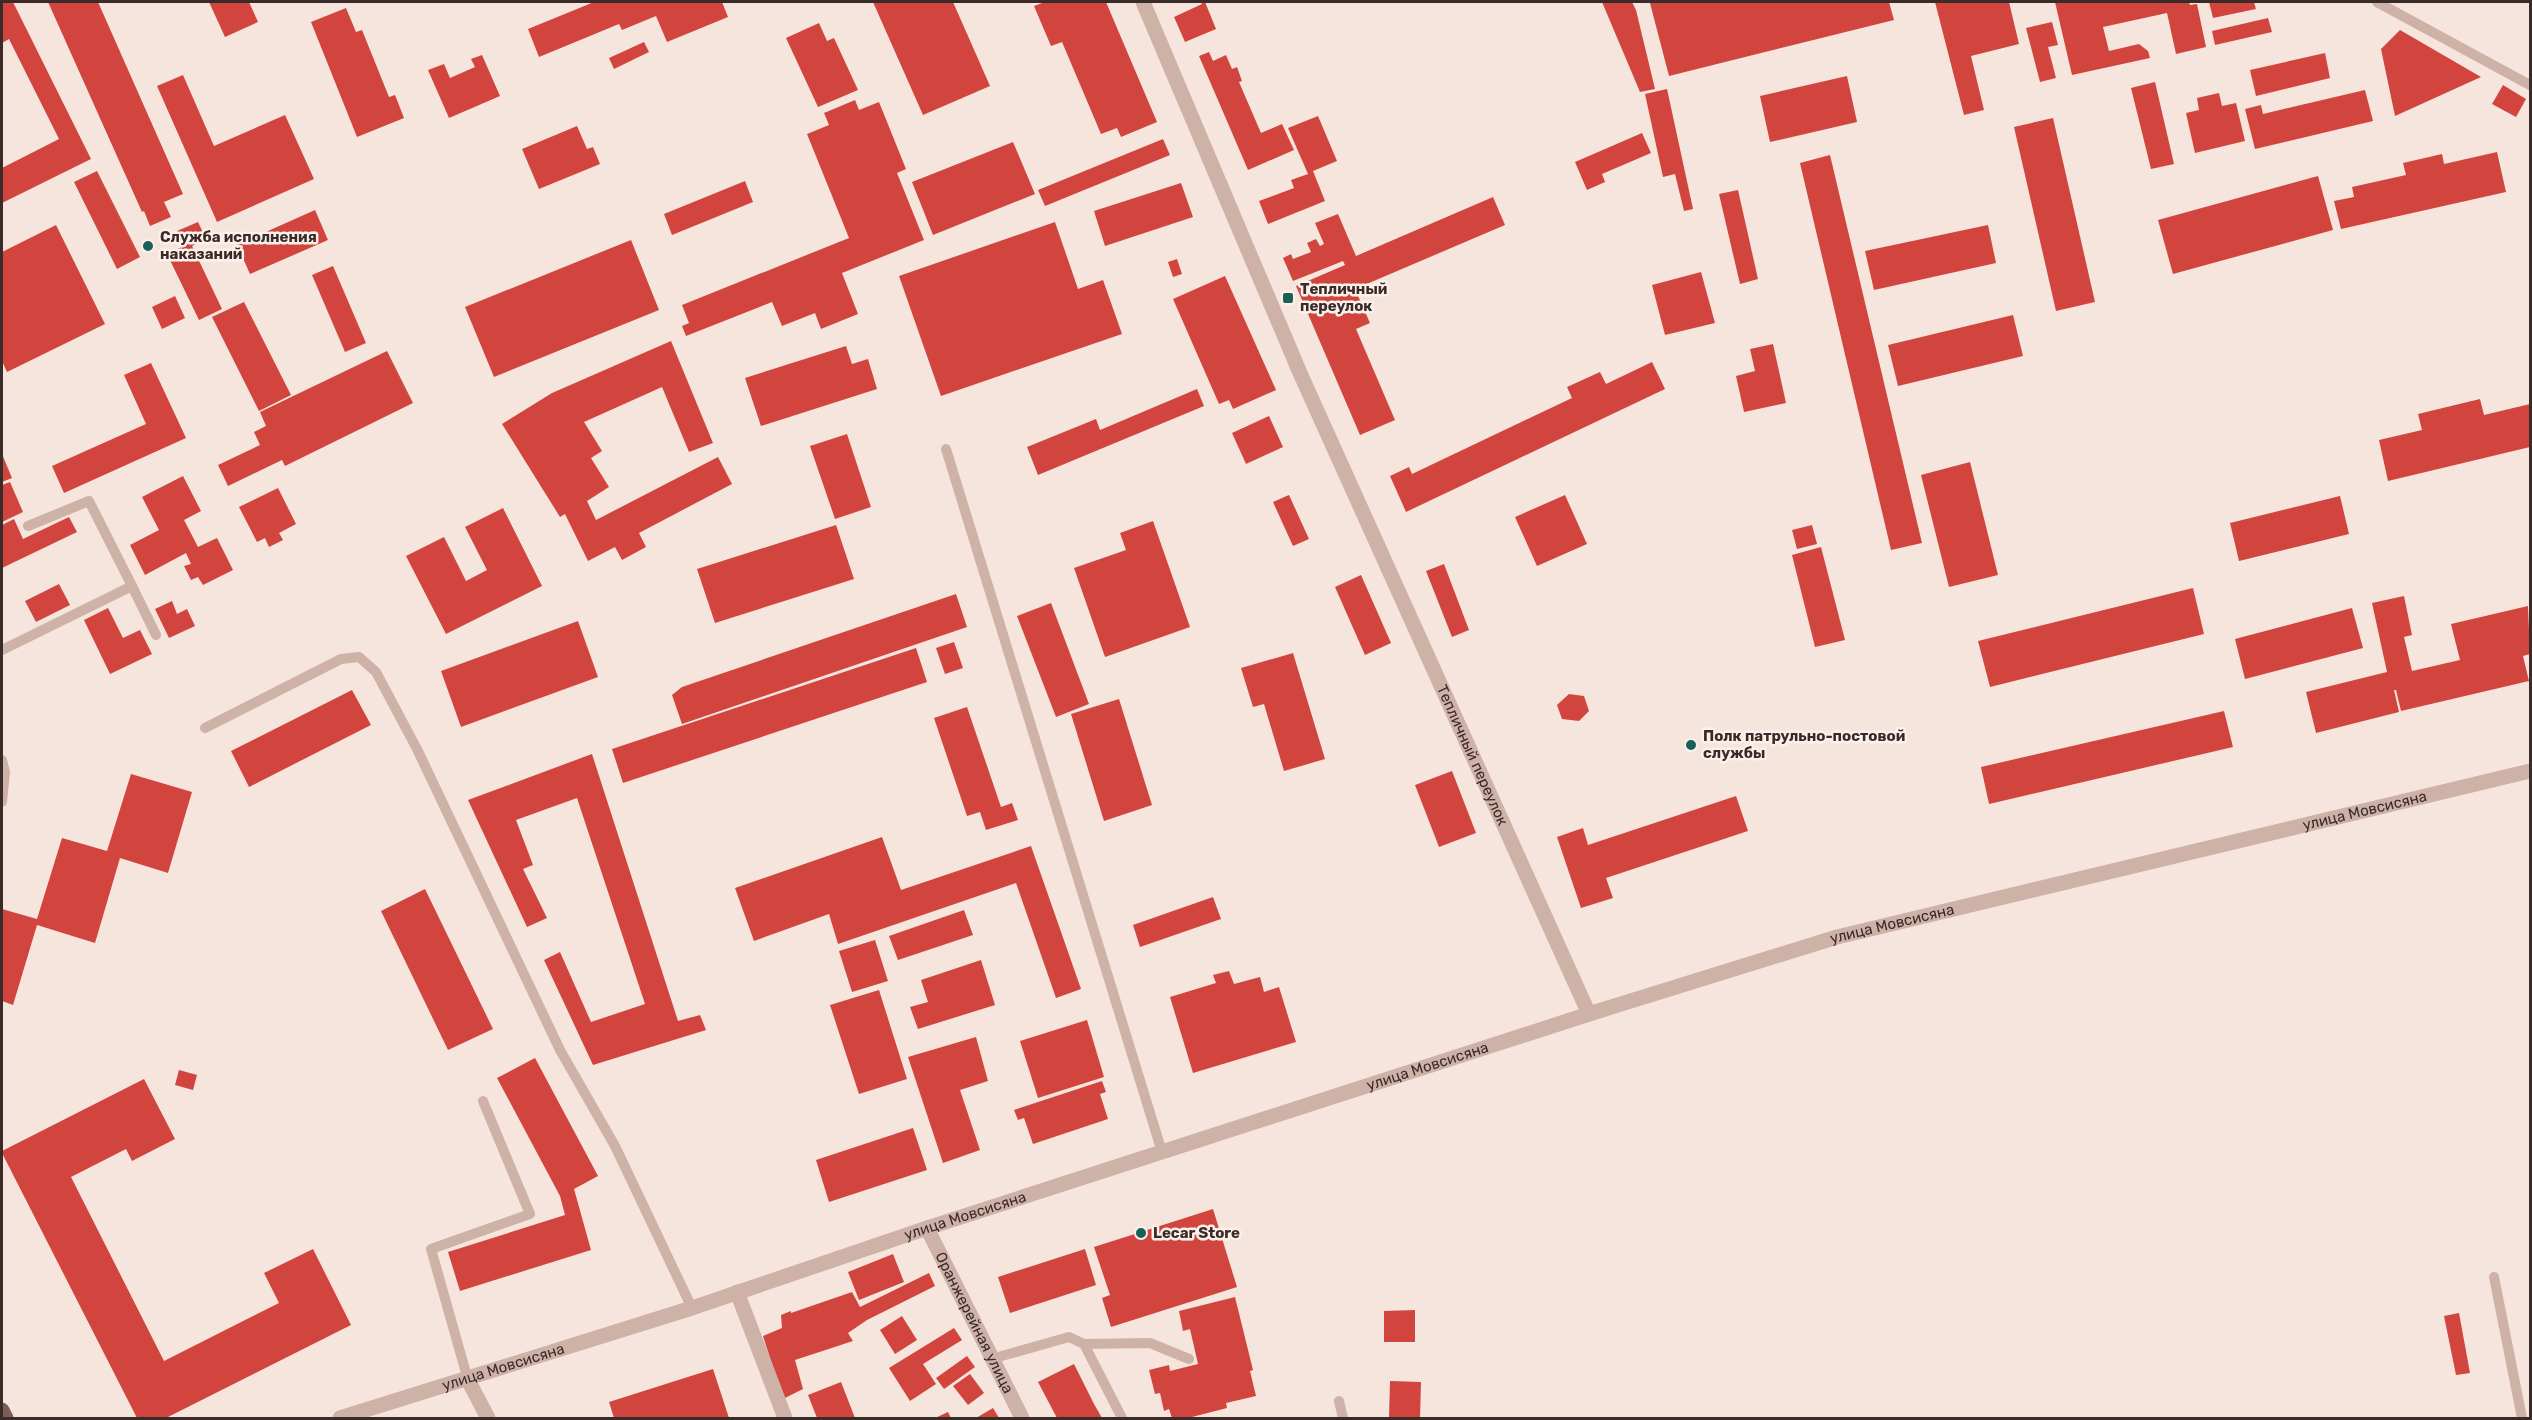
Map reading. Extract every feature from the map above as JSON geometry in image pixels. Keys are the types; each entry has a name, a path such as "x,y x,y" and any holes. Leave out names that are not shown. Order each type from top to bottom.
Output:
{"main road":[{"path":"2,1410 6,1419"}],"street":[{"name":"Тепличный переулок","path":"1143,2 1305,384 1589,1014"},
{"name":"улица Мовсисяна","path":"340,1419 692,1308 927,1228 1589,1014 1837,937 2530,771"},
{"name":"Оранжерейная улица","path":"927,1228 1022,1419"},
{"path":"737,1292 785,1419"},
{"path":"468,1380 488,1419"}],"lane":[{"path":"2377,2 2530,85"},
{"path":"946,449 1162,1152"},
{"path":"28,526 89,501 156,635"},
{"path":"2,650 132,586"},
{"path":"205,728 341,659 359,657 376,672 417,749 560,1050 615,1146 692,1308"},
{"path":"2,760 5,772 2,802"},
{"path":"468,1380 431,1249 530,1214 483,1101"},
{"path":"2494,1277 2522,1419"},
{"path":"991,1359 1069,1337 1084,1344 1150,1342 1189,1359"},
{"path":"1084,1344 1122,1419"},
{"path":"1339,1401 1343,1419"}],"building":[{"path":"2,2 13,2 91,159 2,203 2,168 59,139 9,39 2,43"},
{"path":"48,2 98,2 183,194 164,202 171,217 150,226"},
{"path":"209,2 249,2 258,22 225,37"},
{"path":"594,2 722,2 728,17 667,42 656,16 622,30 619,24 539,57 528,29"},
{"path":"873,2 953,2 990,86 923,115"},
{"path":"1045,2 1106,2 1157,122 1121,137 1117,128 1101,134 1062,42 1051,46 1034,6"},
{"path":"1201,2 1205,2 1216,29 1185,42 1174,17 1202,4"},
{"path":"1602,2 1632,2 1636,10 1655,89 1640,92"},
{"path":"1889,2 1894,20 1669,76 1650,3"},
{"path":"1935,2 2009,2 2019,44 1971,56 1984,110 1964,115"},
{"path":"2055,2 2189,2 2190,5 2197,4 2206,47 2176,54 2167,13 2103,27 2109,51 2139,44 2148,51 2150,58 2072,75"},
{"path":"2209,2 2254,2 2256,9 2213,18"},
{"path":"346,8 356,32 362,30 389,97 395,95 404,118 357,137 311,22"},
{"path":"2268,18 2272,32 2215,45 2212,31"},
{"path":"2052,22 2058,45 2048,47 2056,78 2040,82 2026,28"},
{"path":"819,23 827,41 834,38 858,90 818,107 786,38"},
{"path":"2400,30 2481,77 2395,116 2381,49"},
{"path":"644,42 649,52 614,69 609,58"},
{"path":"1209,52 1213,61 1226,55 1232,69 1237,67 1242,81 1239,82 1261,133 1282,124 1294,150 1248,170 1199,56"},
{"path":"2325,53 2330,78 2256,96 2250,70"},
{"path":"482,55 500,96 449,118 428,70 444,64 450,78 475,67 471,59"},
{"path":"183,75 214,146 285,115 314,179 217,222 157,86"},
{"path":"1847,76 1857,122 1770,142 1760,96"},
{"path":"2155,82 2174,164 2151,169 2131,88"},
{"path":"2503,85 2526,99 2516,117 2492,104"},
{"path":"1667,89 1693,209 1684,211 1675,174 1663,177 1645,94"},
{"path":"2365,90 2373,121 2255,149 2245,109 2261,105 2263,114"},
{"path":"2219,93 2222,106 2236,103 2245,141 2195,153 2186,113 2199,110 2197,98"},
{"path":"855,100 859,110 879,102 906,169 897,173 924,240 842,273 858,314 821,329 815,313 782,326 772,302 686,336 682,326 689,323 682,305 849,238 807,134 829,125 824,113"},
{"path":"1318,116 1337,161 1313,171 1325,201 1268,224 1259,201 1294,188 1291,180 1308,174 1288,128"},
{"path":"2053,118 2095,302 2056,311 2014,127"},
{"path":"577,126 587,149 593,147 600,164 539,189 522,149"},
{"path":"1642,133 1651,153 1602,174 1605,182 1587,190 1575,162"},
{"path":"1163,139 1170,155 1045,206 1038,190"},
{"path":"1013,142 1035,194 933,235 912,182"},
{"path":"2497,152 2506,192 2341,229 2334,201 2354,197 2352,187 2406,175 2403,163 2442,154 2444,164"},
{"path":"1830,155 1922,543 1891,550 1800,163"},
{"path":"97,171 140,257 117,269 74,182"},
{"path":"2318,176 2333,230 2173,274 2158,220"},
{"path":"745,181 753,202 672,235 664,214"},
{"path":"1181,183 1193,217 1105,246 1094,211"},
{"path":"1738,190 1758,279 1740,284 1719,194"},
{"path":"1493,197 1505,225 1355,289 1370,323 1356,329 1395,420 1360,435 1296,286 1345,265 1343,261 1293,281 1283,258 1291,254 1293,259 1311,252 1307,243 1316,239 1320,246 1324,244 1315,223 1338,214 1356,256"},
{"path":"315,210 328,240 250,274 237,245"},
{"path":"198,222 206,239 192,246 222,309 199,320 167,254 184,246 177,231"},
{"path":"1055,222 1078,289 1103,280 1122,334 941,396 899,276"},
{"path":"56,225 105,324 7,372 2,361 2,252"},
{"path":"1988,225 1996,263 1874,290 1865,251"},
{"path":"631,240 659,310 494,377 465,307"},
{"path":"1177,259 1182,274 1173,277 1168,262"},
{"path":"333,266 366,343 345,352 312,275"},
{"path":"1701,272 1715,323 1665,335 1652,285"},
{"path":"1225,276 1276,390 1233,409 1229,400 1219,404 1173,299"},
{"path":"175,296 185,318 162,329 152,307"},
{"path":"244,302 291,395 259,411 212,317"},
{"path":"2013,315 2023,356 1898,386 1888,345"},
{"path":"671,341 713,443 689,452 662,387 584,422 602,451 591,458 609,487 587,501 596,520 718,457 732,484 639,533 646,547 622,560 615,547 588,561 565,514 560,517 502,424 552,393"},
{"path":"1773,344 1786,403 1744,412 1736,376 1755,371 1750,349"},
{"path":"846,346 852,364 868,359 877,389 761,426 745,378"},
{"path":"387,351 413,403 285,466 282,460 228,486 218,465 260,445 254,432 266,426 260,412"},
{"path":"1652,362 1665,389 1406,512 1390,476 1409,467 1412,474 1572,398 1567,387 1600,372 1606,384"},
{"path":"151,363 186,438 64,493 52,466 146,424 124,375"},
{"path":"1197,389 1204,406 1038,475 1027,447 1096,419 1100,430"},
{"path":"2480,399 2484,415 2530,404 2530,447 2388,481 2379,440 2422,430 2418,414"},
{"path":"1269,416 1283,447 1246,464 1232,433"},
{"path":"847,434 871,507 835,519 810,446"},
{"path":"2,454 12,478 2,482"},
{"path":"1970,462 1998,575 1949,587 1921,475"},
{"path":"183,476 201,511 184,520 198,547 217,538 233,570 203,585 198,577 191,580 184,566 191,564 186,553 145,575 130,545 159,530 142,497"},
{"path":"10,482 23,512 2,522 2,485"},
{"path":"278,488 296,524 279,533 283,540 269,547 265,538 257,542 239,507"},
{"path":"1289,495 1309,539 1293,546 1273,502"},
{"path":"1565,495 1587,544 1537,566 1515,517"},
{"path":"2340,496 2349,534 2239,561 2230,523"},
{"path":"503,508 542,586 446,634 406,556 444,537 466,581 487,570 465,527"},
{"path":"69,517 77,532 2,568 2,525 14,519 23,539"},
{"path":"1153,521 1190,627 1105,657 1074,568 1126,550 1120,533"},
{"path":"836,525 854,579 715,623 697,569"},
{"path":"1812,525 1817,544 1797,549 1792,530"},
{"path":"1821,547 1845,640 1815,647 1792,555"},
{"path":"1444,564 1469,630 1452,637 1426,571"},
{"path":"1361,575 1391,643 1365,655 1335,587"},
{"path":"59,584 70,605 36,622 25,601"},
{"path":"2193,588 2204,634 1990,687 1978,641"},
{"path":"956,594 967,627 682,724 672,695 682,687"},
{"path":"2404,596 2412,635 2404,637 2412,671 2460,660 2451,624 2528,606 2530,654 2523,656 2529,681 2401,711 2396,690 2394,690 2399,712 2316,733 2306,692 2387,672 2372,603"},
{"path":"172,601 177,614 187,609 195,626 169,638 155,609"},
{"path":"1051,603 1089,704 1056,717 1017,616"},
{"path":"108,608 123,638 140,630 152,654 110,674 84,620"},
{"path":"2352,608 2363,648 2245,679 2235,639"},
{"path":"578,621 598,677 461,727 441,671"},
{"path":"954,642 963,668 945,674 936,648"},
{"path":"916,648 927,682 623,783 612,749"},
{"path":"1293,653 1325,759 1284,771 1264,704 1253,707 1241,668"},
{"path":"352,690 371,725 249,787 231,751"},
{"path":"1569,694 1584,696 1589,711 1579,721 1562,719 1557,705"},
{"path":"1119,699 1152,805 1104,821 1071,714"},
{"path":"967,707 1001,807 1012,803 1018,820 986,830 980,812 967,816 934,718"},
{"path":"2224,711 2233,747 1989,804 1981,767"},
{"path":"592,754 678,1021 700,1015 706,1030 593,1065 544,960 560,952 591,1022 645,1004 577,798 516,820 533,865 523,869 547,918 527,927 468,800"},
{"path":"1452,771 1476,833 1439,847 1415,785"},
{"path":"131,774 192,792 168,873 120,858 95,943 37,925 13,1005 2,1001 2,909 37,919 62,838 107,851"},
{"path":"1736,796 1748,831 1606,878 1613,898 1581,908 1557,837 1583,828 1588,845"},
{"path":"882,837 901,890 1031,846 1081,989 1056,998 1016,883 838,944 829,914 754,941 735,888"},
{"path":"425,889 493,1029 448,1050 381,911"},
{"path":"1213,897 1221,919 1140,947 1133,925"},
{"path":"964,910 973,935 898,960 889,936"},
{"path":"875,940 888,981 852,992 839,951"},
{"path":"981,960 995,1005 918,1029 910,1007 928,1002 921,980"},
{"path":"1229,971 1234,984 1260,977 1264,992 1279,987 1296,1042 1193,1073 1170,997 1216,983 1213,975"},
{"path":"879,990 907,1079 859,1094 830,1005"},
{"path":"1087,1020 1104,1077 1038,1098 1020,1041"},
{"path":"976,1037 988,1081 960,1090 980,1150 943,1163 908,1057"},
{"path":"535,1058 598,1176 574,1189 591,1250 460,1291 448,1252 565,1215 560,1196 497,1078"},
{"path":"179,1070 197,1075 193,1090 175,1085"},
{"path":"144,1079 175,1139 132,1161 126,1149 71,1177 164,1361 279,1303 264,1273 313,1249 351,1325 166,1418 137,1418 2,1153"},
{"path":"1102,1081 1106,1092 1100,1094 1108,1119 1033,1144 1024,1118 1018,1120 1014,1110"},
{"path":"913,1128 927,1170 829,1202 816,1160"},
{"path":"1213,1209 1237,1287 1111,1327 1102,1298 1110,1295 1094,1247"},
{"path":"1085,1249 1096,1285 1010,1313 998,1277"},
{"path":"893,1254 904,1282 859,1300 848,1272"},
{"path":"929,1273 935,1286 867,1320 848,1333 853,1341 795,1360 803,1389 783,1399 763,1336 782,1328 781,1315 852,1292 860,1307"},
{"path":"1235,1297 1253,1370 1250,1371 1256,1396 1226,1403 1227,1408 1193,1418 1172,1418 1169,1409 1164,1411 1160,1393 1155,1394 1149,1370 1169,1365 1170,1371 1198,1364 1190,1329 1183,1331 1179,1311"},
{"path":"1415,1310 1415,1342 1384,1342 1384,1311"},
{"path":"2459,1313 2470,1373 2456,1375 2444,1316"},
{"path":"902,1316 917,1340 895,1354 880,1330"},
{"path":"954,1328 962,1340 923,1364 936,1384 910,1401 889,1368"},
{"path":"967,1356 975,1367 944,1389 936,1378"},
{"path":"1074,1364 1102,1418 1057,1418 1038,1382"},
{"path":"713,1369 729,1418 614,1418 609,1402"},
{"path":"970,1374 984,1393 968,1405 953,1386"},
{"path":"1390,1381 1421,1382 1420,1418 1389,1418"},
{"path":"841,1382 855,1418 817,1418 808,1395"},
{"path":"993,1408 999,1418 976,1418"},
{"path":"948,1412 951,1418 935,1418"}],"place":[{"name":"Служба исполнения наказаний","path":"148,246"},
{"name":"Тепличный переулок","path":"1288,298"},
{"name":"Полк патрульно-постовой службы","path":"1691,745"},
{"name":"Lecar Store","path":"1141,1233"}]}
